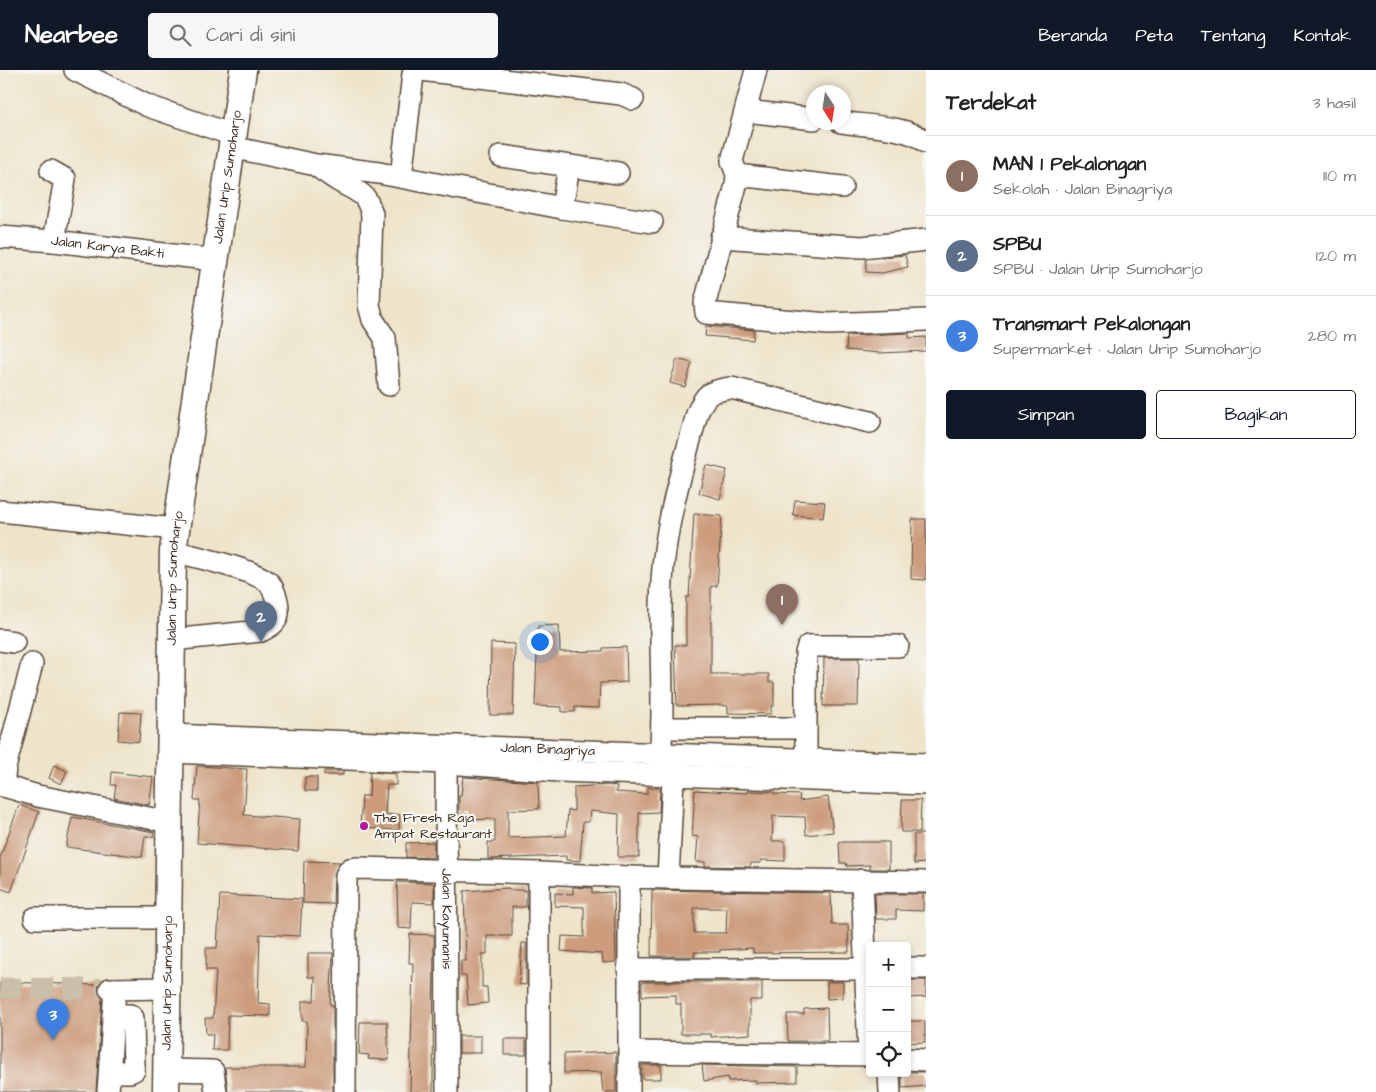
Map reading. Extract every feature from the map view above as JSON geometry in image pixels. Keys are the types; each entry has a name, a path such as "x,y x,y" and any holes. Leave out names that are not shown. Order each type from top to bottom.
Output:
{"main road":[{"name":"Jalan Urip Sumoharjo","path":"166,1081 171,640 174,540 243,70"}],"street":[{"path":"75,70 148,106 232,141 316,165 401,177 562,208 652,222"},
{"path":"401,177 412,74 419,70 621,94 633,99"},
{"path":"756,70 732,161 736,175 736,186 705,303 706,312 828,324 926,320"},
{"path":"746,111 806,118"},
{"path":"851,123 909,132 926,142"},
{"path":"501,156 618,172"},
{"path":"316,165 345,185 362,193 368,202 372,214 369,305 374,320 385,338 389,385"},
{"path":"562,208 569,166"},
{"path":"51,171 65,179 54,241"},
{"path":"736,175 842,188"},
{"name":"Jalan Karya Bakti","path":"0,237 54,241 215,260"},
{"path":"721,237 862,247 926,240"},
{"path":"668,878 662,582 668,521 703,398 710,393 731,388 870,422"},
{"path":"0,511 174,540 255,575 269,584 278,606 278,618 271,626 261,631 171,640"},
{"path":"664,753 806,749 806,653 808,646 898,646"},
{"path":"32,664 2,785 38,796 169,822"},
{"name":"Jalan Binagriya","path":"170,743 446,754 560,761 664,753 806,749 926,764"},
{"name":"Jalan Binagriya","path":"664,753 831,782 926,784"},
{"name":"Jalan Kayumanis","path":"446,754 447,1092"},
{"path":"345,1092 346,875 350,870 358,868 668,878 926,882"},
{"path":"539,873 539,1092"},
{"path":"629,877 629,1092"},
{"path":"862,880 866,942"},
{"path":"35,918 167,918"},
{"path":"911,968 926,968"},
{"path":"628,969 866,970"},
{"path":"868,987 869,1032"},
{"path":"109,1082 113,1015 112,989 166,988"},
{"path":"630,1052 866,1055"},
{"path":"911,1059 926,1060"},
{"path":"166,1081 213,1071 216,1092"},
{"path":"889,1077 890,1092"}],"building":[{"path":"905,255 908,267 882,273 866,272 866,259"},
{"path":"706,326 754,330 753,340 705,336"},
{"path":"909,333 909,338 926,337 926,351 879,353 846,350 847,336"},
{"path":"677,359 692,363 685,387 670,383"},
{"path":"706,465 727,470 720,499 699,493"},
{"path":"795,500 825,502 823,518 793,515"},
{"path":"694,514 722,516 717,586 711,586 711,674 769,674 769,682 774,682 774,706 771,706 771,714 728,713 728,706 720,705 677,706 675,645 686,645 686,597 689,597"},
{"path":"912,519 926,519 926,580 911,579"},
{"path":"559,625 560,652 603,651 603,648 626,647 627,682 600,683 599,708 575,707 575,712 562,712 562,707 535,706 538,626"},
{"path":"491,643 515,644 513,715 490,715"},
{"path":"824,658 859,658 858,706 823,706"},
{"path":"120,712 141,713 139,742 118,740"},
{"path":"54,765 67,771 61,784 49,778"},
{"path":"197,766 247,769 244,815 300,819 298,851 197,843 200,800 194,800"},
{"path":"324,771 343,771 343,775 324,775"},
{"path":"112,772 153,777 149,805 114,798 116,785 111,785"},
{"path":"370,772 396,774 396,785 387,785 385,814 399,815 399,830 360,828 362,796 369,796"},
{"path":"305,777 317,777 317,791 305,791"},
{"path":"463,777 538,782 539,809 508,810 508,838 566,836 568,810 574,811 574,787 609,785 617,786 616,792 647,794 647,788 660,788 659,812 639,813 639,857 618,857 619,814 590,811 589,822 583,822 580,861 566,860 566,856 488,859 488,842 495,842 495,819 459,820 459,796 461,796"},
{"path":"695,790 748,793 748,791 774,792 774,794 800,795 799,801 828,797 833,832 806,835 805,817 773,816 772,841 785,841 785,861 761,860 761,863 751,863 750,867 705,866 705,862 696,862 698,837 692,836"},
{"path":"902,800 921,800 920,832 901,832"},
{"path":"19,805 39,812 11,892 0,888 0,858"},
{"path":"72,817 154,832 153,837 145,836 142,857 66,847"},
{"path":"914,834 926,834 926,863 914,864"},
{"path":"434,842 433,858 406,857 406,843"},
{"path":"839,842 889,842 889,869 870,869 870,865 847,866 846,863 840,863"},
{"path":"304,861 340,862 334,875 333,904 303,903"},
{"path":"397,882 432,883 434,885 434,903 412,902 411,929 398,928"},
{"path":"573,887 592,888 592,893 614,892 616,962 603,963 602,954 561,951 562,936 584,937 584,907 555,906 555,893 573,894"},
{"path":"509,888 509,890 526,890 526,907 512,907 512,936 487,936 487,954 482,954 482,987 487,987 488,1003 468,1005 466,976 461,976 461,961 466,961 464,891"},
{"path":"652,890 831,893 832,925 848,925 849,952 753,953 753,948 720,950 720,952 694,952 695,956 651,956","holes":["694,908 727,908 726,933 694,933"]},
{"path":"875,894 923,894 923,911 896,910 896,919 876,919"},
{"path":"220,895 302,899 300,936 260,934 258,1003 270,1004 270,1016 228,1015 227,1050 212,1050 213,1034 206,1034 205,1018 213,1018 216,970 206,970 206,948 217,948"},
{"path":"410,934 434,935 433,1092 410,1092 413,963 409,963"},
{"path":"522,943 526,943 526,985 519,984"},
{"path":"308,953 333,953 330,1005 333,1005 333,1092 228,1092 225,1067 306,1067 307,1021 302,1021 302,1001 314,1001 315,977 308,977"},
{"path":"911,980 926,980 926,997 911,998"},
{"path":"0,982 98,985 102,998 96,1092 0,1092"},
{"path":"642,982 762,982 762,1000 750,1000 750,1034 711,1037 711,1034 681,1034 681,1004 676,1004 676,995 642,996"},
{"path":"827,982 843,982 843,998 827,999"},
{"path":"827,1008 828,1041 788,1041 787,1014 804,1014 804,1009"},
{"path":"911,1021 925,1021 925,1042 911,1043"},
{"path":"360,1022 387,1022 389,1060 368,1059 369,1055 359,1054"},
{"path":"459,1036 481,1036 481,1053 459,1053"},
{"path":"504,1039 526,1039 526,1055 504,1055"},
{"path":"616,1052 616,1092 603,1092 601,1072 564,1073 564,1054"},
{"path":"642,1065 661,1065 661,1079 642,1079"},
{"path":"702,1065 797,1067 797,1082 756,1083 756,1080 728,1081 728,1077 704,1081"},
{"path":"911,1072 926,1072 926,1086 902,1088 902,1077 911,1077"}],"tunnel":[{"path":"0,988 110,989"}],"place":[{"name":"MAN 1 Pekalongan","path":"782,625"},
{"name":"SPBU","path":"261,642"},
{"name":"The Fresh Raja Ampat Restaurant","path":"364,826"},
{"name":"Transmart Pekalongan","path":"53,1040"}]}
